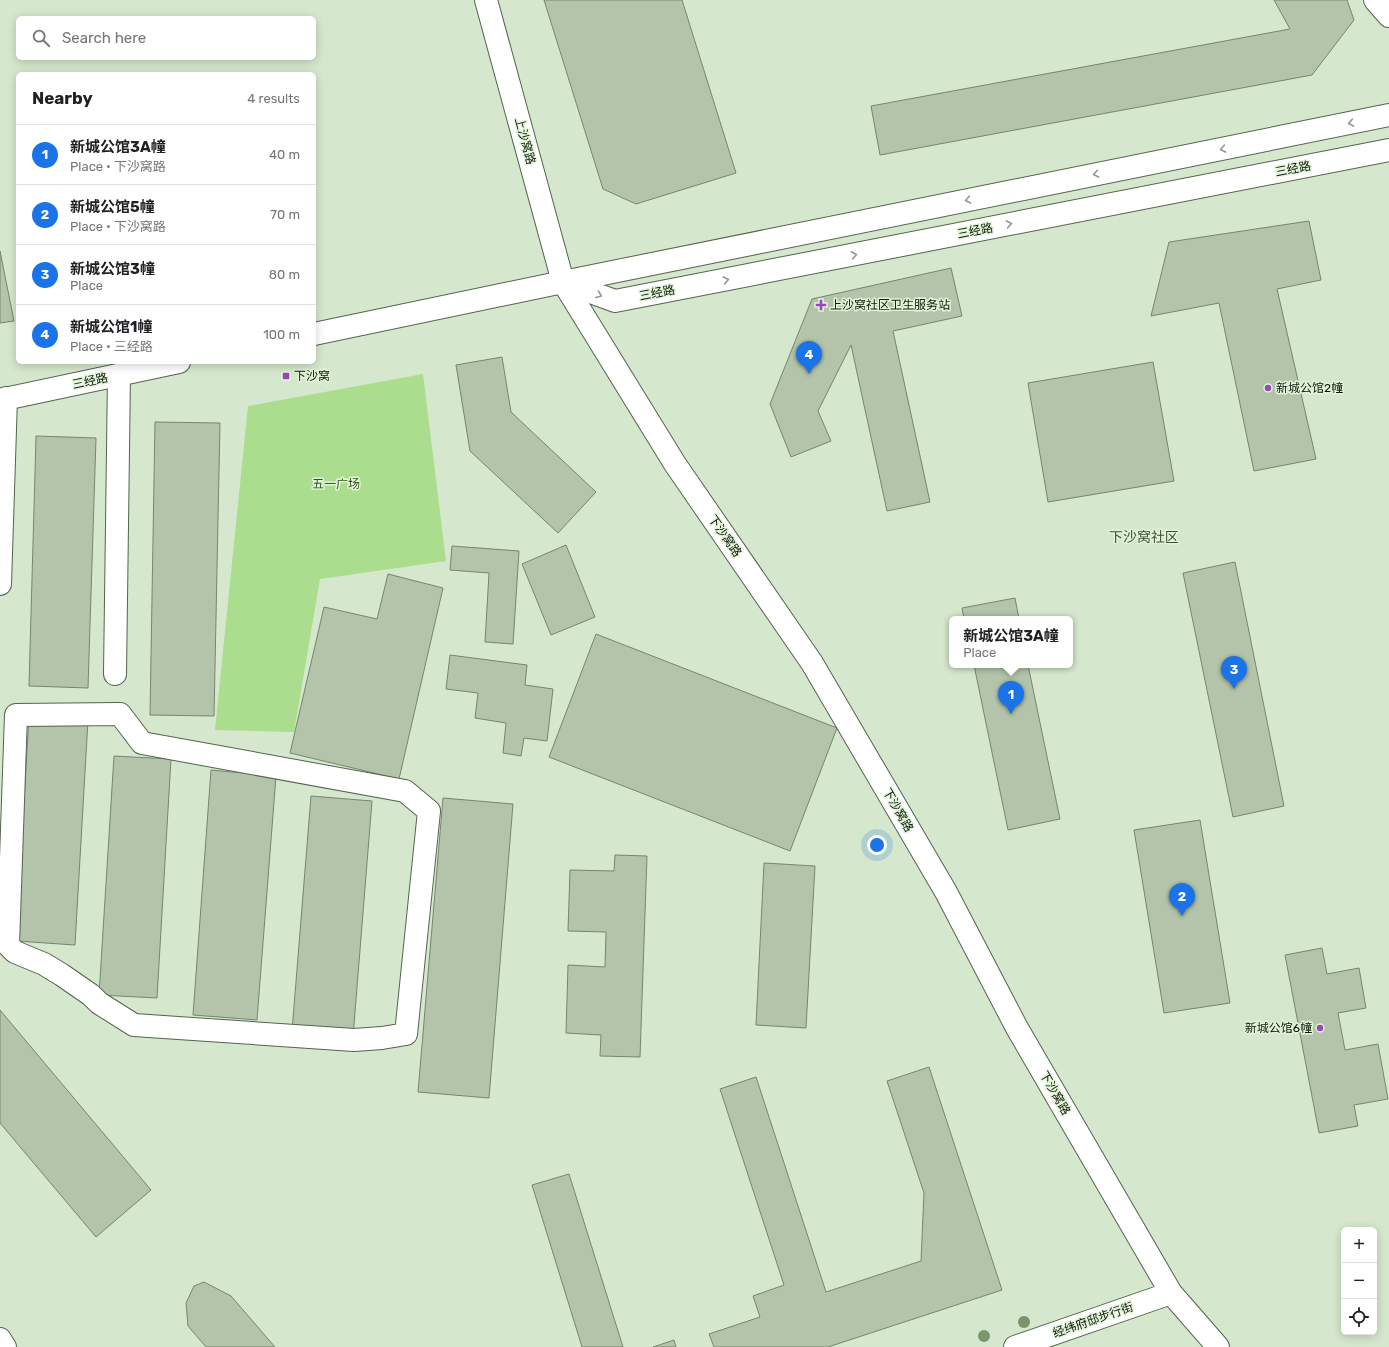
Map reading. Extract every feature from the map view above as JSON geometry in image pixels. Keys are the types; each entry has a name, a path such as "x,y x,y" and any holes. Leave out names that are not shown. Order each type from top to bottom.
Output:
{"main road":[{"name":"上沙窝路","path":"486,0 563,282"},
{"path":"1375,0 1389,16"},
{"path":"316,334 563,282 1389,115"},
{"name":"三经路","path":"563,282 615,301 1389,150"},
{"name":"下沙窝路","path":"563,282 675,464 812,663 946,892 1017,1028 1172,1293 1218,1347"},
{"name":"三经路","path":"3,399 171,364"},
{"path":"115,674 119,375"},
{"path":"0,584 3,399"},
{"path":"120,714 142,743 405,791 429,811 406,1034 382,1038 354,1040 134,1025 99,1003 91,995 62,975 44,964 16,952 8,946 6,872 16,716 120,714"},
{"name":"经纬府邸步行街","path":"1015,1347 1172,1293"},
{"path":"0,1339 5,1347"}],"green space":[{"name":"五一广场","path":"423,374 446,561 320,579 294,732 215,730 248,406"}],"building":[{"path":"544,0 682,0 736,173 636,204 603,189"},
{"path":"1274,0 1347,0 1354,20 1312,75 880,155 871,106 1290,29"},
{"name":"新城公馆2幢","path":"1309,221 1321,280 1277,289 1316,459 1254,471 1219,303 1151,316 1169,242"},
{"path":"0,251 14,321 0,323"},
{"path":"951,268 962,316 893,331 930,502 887,511 851,345 818,411 831,441 791,457 770,404 812,299"},
{"path":"502,357 511,412 596,492 558,533 470,451 456,365"},
{"path":"1153,362 1174,481 1048,502 1028,383"},
{"path":"155,422 220,423 214,716 150,715"},
{"path":"36,436 96,438 88,688 29,686"},
{"path":"566,545 595,617 551,635 522,564"},
{"path":"452,546 519,551 513,644 485,642 489,573 450,570"},
{"path":"1235,562 1284,806 1233,817 1183,573"},
{"path":"388,574 443,588 399,779 290,753 324,607 377,619"},
{"path":"1015,598 1018,616 963,616 962,608"},
{"path":"596,634 837,728 790,851 549,757"},
{"path":"450,655 527,665 525,685 553,689 547,741 524,738 521,756 503,753 506,723 475,718 478,693 446,689"},
{"path":"975,668 1029,668 1060,819 1008,830"},
{"path":"29,716 88,720 75,945 16,941"},
{"path":"114,756 171,759 157,998 99,995"},
{"path":"211,770 276,776 257,1020 193,1015"},
{"path":"311,796 372,801 353,1037 292,1031"},
{"path":"443,798 513,804 489,1098 418,1092"},
{"path":"1200,820 1230,1003 1164,1013 1134,830"},
{"path":"615,855 647,856 640,1057 600,1056 601,1035 566,1033 568,965 605,967 606,932 568,931 570,870 614,871"},
{"path":"764,863 815,866 806,1028 756,1025"},
{"name":"新城公馆6幢","path":"1322,948 1327,974 1359,968 1366,1008 1338,1013 1345,1050 1378,1044 1388,1099 1354,1105 1358,1126 1319,1133 1285,955"},
{"path":"0,1010 151,1190 96,1237 0,1123"},
{"path":"929,1067 1002,1290 828,1347 714,1347 709,1334 760,1317 753,1296 784,1285 720,1089 756,1077 826,1292 921,1261 924,1193 887,1081"},
{"path":"569,1174 623,1347 582,1347 532,1185"},
{"path":"204,1282 231,1296 275,1347 206,1347 188,1326 186,1303 194,1286"},
{"path":"674,1340 676,1347 653,1347"}],"place":[{"name":"上沙窝社区卫生服务站","path":"821,305"},
{"name":"新城公馆1幢","path":"809,374"},
{"name":"下沙窝","path":"286,376"},
{"name":"新城公馆2幢","path":"1268,388"},
{"name":"新城公馆3幢","path":"1234,689"},
{"name":"新城公馆3A幢","path":"1011,714"},
{"name":"新城公馆5幢","path":"1182,916"},
{"name":"新城公馆6幢","path":"1320,1028"}],"district":[{"name":"下沙窝社区","path":"1144,537"}]}
